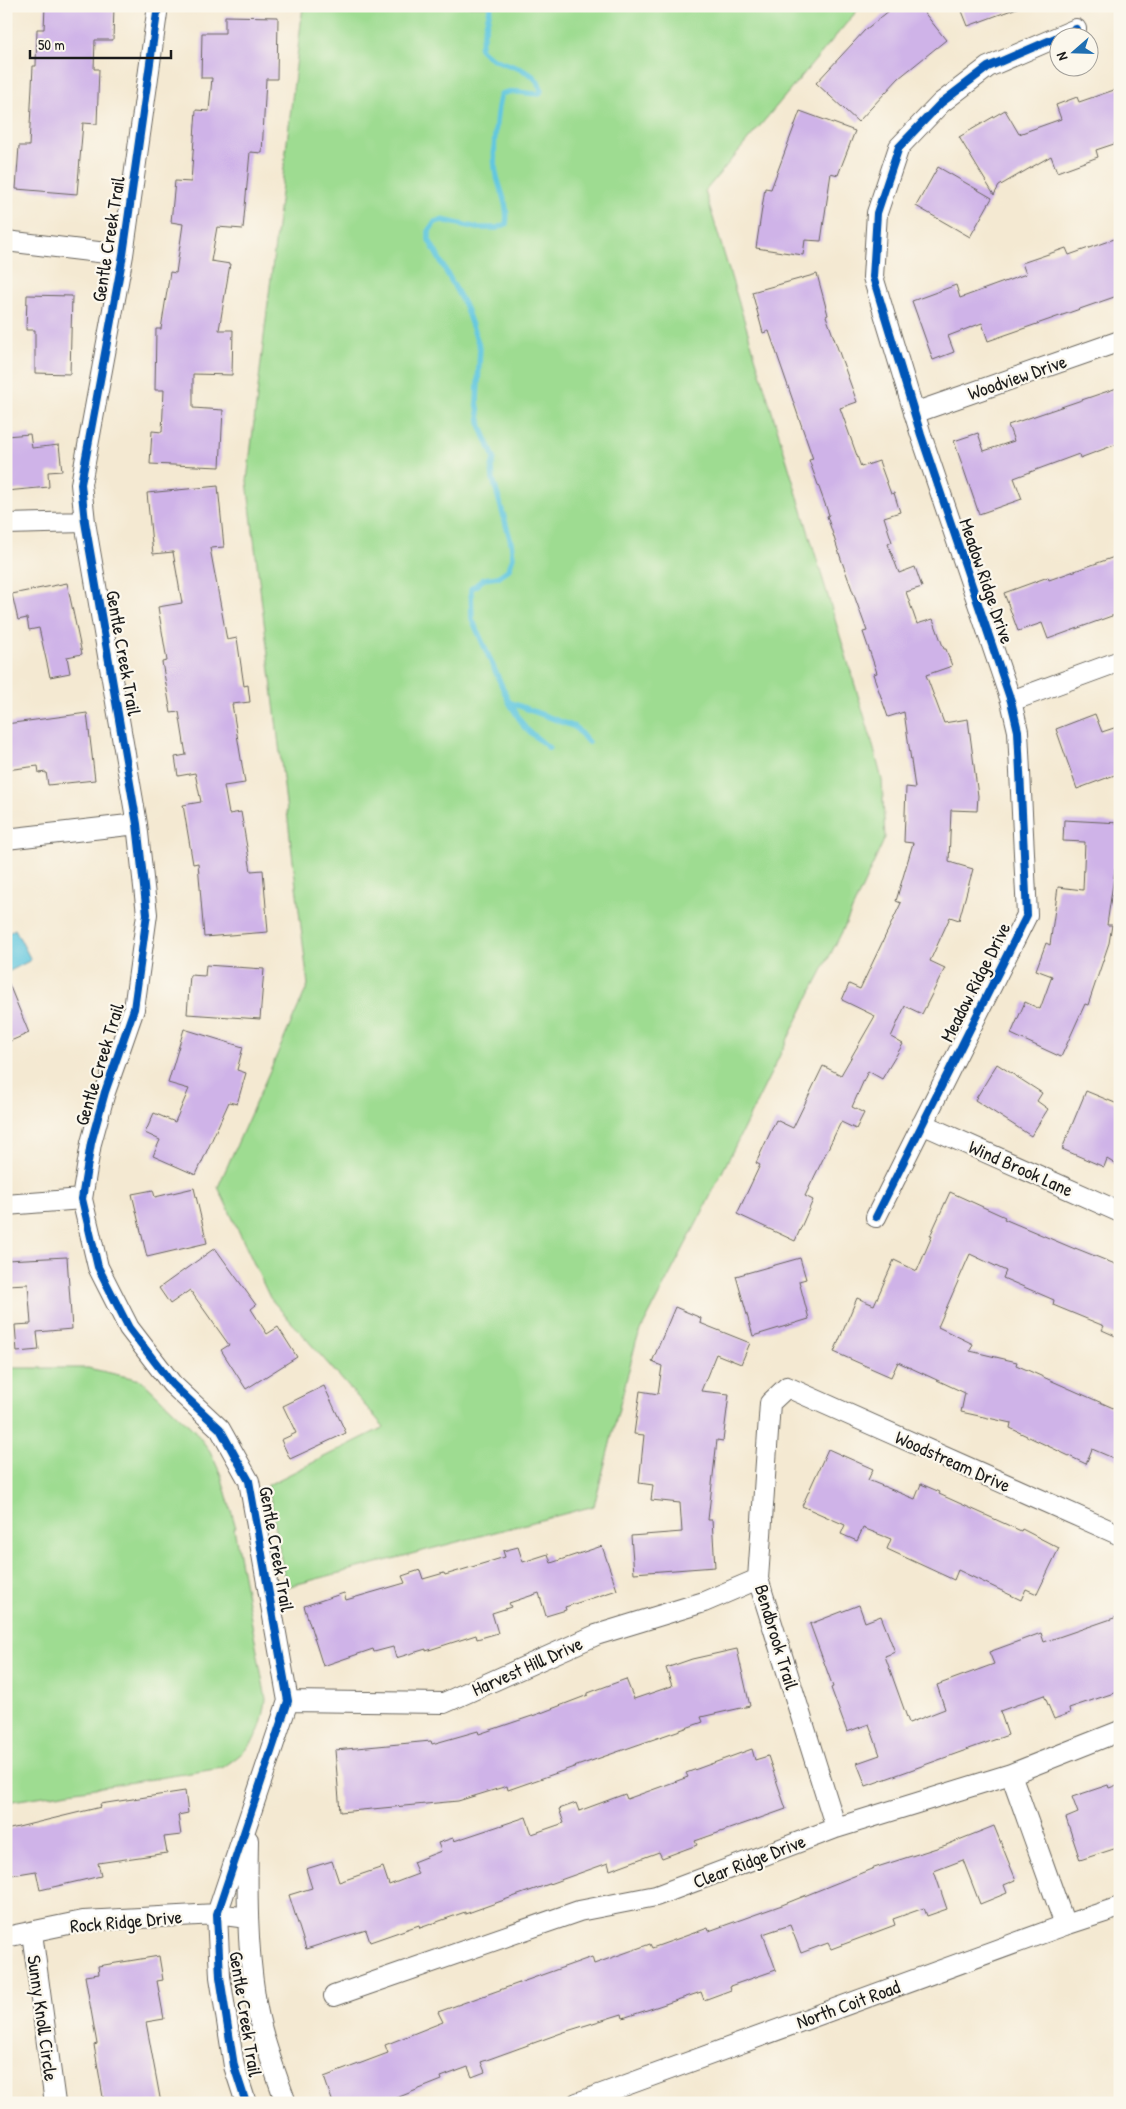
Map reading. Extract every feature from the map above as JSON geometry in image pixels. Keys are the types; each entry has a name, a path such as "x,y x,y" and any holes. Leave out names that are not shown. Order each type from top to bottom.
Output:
{"street":[{"name":"Gentle Creek Trail","path":"158,6 123,255 81,484 85,522 137,824 147,914 134,1009 105,1092 91,1143 82,1199 98,1267 129,1328 172,1384 220,1429 249,1481 288,1701 217,1914 220,1977 234,2066 246,2103"},
{"name":"Meadow Ridge Drive","path":"876,1217 1027,915 1018,730 914,413 873,278 876,213 899,147 941,103 988,67 1048,41"},
{"path":"6,241 123,255"},
{"name":"Woodview Drive","path":"914,413 1120,341"},
{"path":"6,524 85,522"},
{"path":"1010,701 1120,661"},
{"path":"6,839 137,824"},
{"name":"Wind Brook Lane","path":"922,1124 1120,1212"},
{"path":"6,1205 82,1199"},
{"name":"Woodstream Drive","path":"787,1388 1120,1535"},
{"name":"Bendbrook Trail","path":"787,1388 770,1403 758,1579 836,1828"},
{"name":"Harvest Hill Drive","path":"288,1701 444,1703 596,1635 704,1602 758,1579"},
{"name":"Clear Ridge Drive","path":"334,1996 579,1910 656,1896 836,1828 1011,1774 1120,1731"},
{"path":"1011,1774 1065,1925"},
{"name":"Gentle Creek Trail","path":"248,1818 247,1918 255,1997 264,2038 286,2103"},
{"name":"North Coit Road","path":"577,2103 1065,1925 1120,1907"},
{"name":"Rock Ridge Drive","path":"6,1938 83,1921 217,1914 247,1918"},
{"name":"Sunny Knoll Circle","path":"32,1933 55,2103"}],"green space":[{"path":"303,6 861,6 705,191 871,738 882,780 885,838 842,932 636,1342 594,1506 286,1587 268,1485 384,1427 270,1298 218,1187 308,985 247,481"},
{"path":"6,1368 88,1368 141,1380 194,1430 210,1451 221,1475 236,1528 234,1528 266,1699 261,1723 254,1740 241,1754 222,1768 6,1802"}],"water":[{"path":"15,929 31,960 6,973 6,934"}],"building":[{"path":"45,6 114,6 113,40 95,40 94,69 99,69 97,124 83,123 77,194 16,189 19,146 29,146 33,66 36,66 37,29 44,29"},
{"path":"895,6 919,6 946,40 899,78 858,122 816,83 865,30"},
{"path":"960,6 1017,6 1017,8 968,26"},
{"path":"225,16 278,17 277,79 266,79 262,153 250,152 243,229 217,227 211,261 230,264 219,330 233,330 232,375 193,374 193,408 223,410 220,467 150,464 152,431 162,432 164,390 155,390 156,329 161,329 170,272 176,273 183,224 171,222 175,181 191,182 196,110 209,111 212,78 201,78 202,33 225,33"},
{"path":"1120,88 1120,142 1096,150 1098,157 1057,172 1051,156 999,186 994,195 959,137 1005,110 1019,134 1061,119 1056,105 1077,97 1079,102"},
{"path":"800,111 855,131 838,175 831,173 821,241 805,240 803,255 756,248 765,188 771,189"},
{"path":"938,167 992,198 970,237 916,206"},
{"path":"1120,237 1120,295 988,341 982,323 948,336 954,352 933,360 912,301 956,285 960,298 1026,274 1022,263 1066,248 1069,255"},
{"path":"817,274 828,315 826,316 857,402 840,408 861,467 879,461 891,494 894,493 900,512 884,517 892,542 888,544 899,573 915,567 922,587 906,592 917,624 933,619 944,649 946,649 952,666 926,675 944,723 968,719 978,796 977,811 951,810 949,862 973,869 959,920 950,917 930,961 945,968 922,1014 905,1006 891,1037 903,1044 882,1079 868,1071 852,1107 864,1113 856,1129 841,1122 805,1196 813,1200 795,1241 737,1214 760,1165 756,1163 776,1120 793,1128 823,1066 841,1075 875,1016 842,1000 849,984 860,989 901,903 896,901 913,843 904,842 906,787 915,788 904,712 888,717 873,674 877,673 863,632 867,631 809,460 813,459 769,331 763,333 752,292"},
{"path":"27,295 72,296 70,374 35,373 35,330 26,330"},
{"path":"1120,387 1120,443 1080,458 1079,454 1014,478 1022,499 979,514 954,441 978,433 984,451 1014,441 1008,425"},
{"path":"30,434 32,448 59,445 62,471 48,472 49,487 6,491 6,436"},
{"path":"218,486 224,547 210,548 227,640 237,638 244,686 248,685 250,702 232,704 245,783 224,786 229,814 241,812 251,871 263,870 268,932 204,937 198,863 193,864 183,805 201,802 195,773 178,776 175,757 186,755 179,712 171,713 162,662 167,661 158,607 182,603 173,552 153,554 147,493"},
{"path":"1120,555 1120,613 1048,639 1042,623 1018,631 1004,593 1048,577 1049,580"},
{"path":"67,583 82,654 67,657 70,673 50,677 39,628 29,630 27,618 18,620 12,594"},
{"path":"87,713 95,780 48,785 46,772 39,773 38,766 6,770 6,724"},
{"path":"1095,714 1102,732 1120,726 1120,773 1077,789 1056,729"},
{"path":"1064,820 1120,823 1120,869 1115,869 1107,925 1112,925 1109,943 1088,1005 1085,1004 1061,1057 1011,1034 1025,1002 1040,1009 1052,976 1036,970 1046,943 1050,945 1058,887 1083,890 1085,842 1063,841"},
{"path":"206,965 264,969 260,1019 187,1014 190,975 205,976"},
{"path":"6,977 29,1033 6,1043"},
{"path":"184,1029 243,1047 237,1070 246,1073 237,1104 229,1102 196,1175 153,1156 160,1140 145,1133 154,1113 175,1122 189,1089 168,1083"},
{"path":"997,1064 1042,1093 1037,1101 1048,1109 1031,1136 975,1100"},
{"path":"1086,1091 1120,1105 1120,1167 1107,1159 1104,1167 1062,1149"},
{"path":"194,1188 207,1243 147,1257 132,1194 153,1190 155,1197"},
{"path":"950,1192 1005,1217 1004,1219 1120,1266 1120,1338 1102,1330 1104,1326 1053,1305 1054,1300 1003,1278 1006,1271 970,1254 938,1327 973,1344 970,1351 1017,1362 1016,1365 1120,1411 1120,1461 1092,1449 1086,1464 1010,1428 1011,1423 961,1412 965,1393 898,1362 891,1377 834,1352 857,1298 874,1305 894,1260 917,1271"},
{"path":"215,1248 256,1305 251,1309 267,1334 278,1327 297,1357 246,1389 221,1350 229,1345 190,1290 170,1304 159,1288"},
{"path":"67,1257 72,1329 37,1332 39,1350 17,1352 15,1325 31,1324 28,1284 6,1285 6,1260"},
{"path":"800,1258 806,1279 799,1281 809,1319 753,1336 736,1276"},
{"path":"675,1307 701,1318 700,1323 750,1343 741,1364 716,1354 701,1391 729,1394 723,1441 717,1440 708,1520 712,1520 715,1567 634,1573 631,1536 682,1532 680,1503 651,1500 653,1485 639,1483 644,1435 634,1434 640,1391 658,1394 662,1366 652,1362"},
{"path":"324,1386 346,1433 290,1459 281,1440 296,1433 283,1406"},
{"path":"828,1449 873,1469 868,1480 915,1499 921,1484 1021,1531 1022,1529 1059,1548 1037,1594 1026,1589 1021,1600 958,1570 954,1580 887,1549 891,1539 863,1528 857,1541 841,1534 845,1525 802,1506"},
{"path":"602,1546 617,1590 565,1607 566,1610 546,1616 539,1593 509,1603 511,1607 492,1613 498,1633 477,1639 476,1635 426,1651 426,1649 396,1658 393,1647 374,1652 373,1649 323,1666 304,1606 344,1593 346,1600 405,1583 402,1576 420,1570 423,1579 444,1573 445,1575 505,1557 503,1551 518,1547 523,1562 548,1554 551,1563"},
{"path":"859,1605 865,1622 881,1616 895,1652 885,1656 909,1723 945,1709 937,1685 994,1664 989,1652 1041,1633 1044,1642 1120,1616 1120,1691 1069,1708 1070,1713 1054,1719 1044,1695 1000,1711 1008,1735 866,1786 857,1763 880,1755 869,1724 847,1732 810,1624"},
{"path":"737,1649 750,1706 701,1717 703,1722 508,1790 507,1786 458,1801 340,1812 335,1750 431,1741 432,1744 478,1731 479,1734 541,1713 626,1679 634,1699 672,1686 666,1668 692,1659"},
{"path":"752,1749 755,1760 768,1756 786,1809 695,1841 697,1845 662,1858 659,1852 610,1870 608,1863 465,1914 465,1912 420,1928 419,1925 370,1942 366,1930 306,1949 289,1895 312,1888 306,1869 332,1861 339,1882 383,1867 389,1885 418,1874 413,1862 441,1851 438,1843 453,1838 454,1841 526,1817 532,1834 564,1823 559,1809 576,1803 579,1811 625,1794 627,1799 688,1777 686,1773"},
{"path":"1120,1784 1120,1847 1080,1860 1066,1818 1078,1813 1072,1797 1108,1785 1109,1788"},
{"path":"185,1791 188,1813 178,1815 181,1835 164,1837 167,1853 98,1863 101,1876 40,1890 36,1871 6,1876 6,1830 101,1807 100,1804"},
{"path":"994,1826 1016,1880 1004,1885 1007,1893 980,1904 963,1860 934,1871 947,1909 927,1916 924,1908 893,1919 895,1925 831,1949 828,1943 801,1953 790,1925 763,1934 776,1970 730,1986 731,1990 704,2000 701,1992 623,2018 622,2014 564,2032 481,2062 485,2072 472,2077 468,2067 441,2077 442,2080 384,2103 333,2103 324,2077 388,2053 385,2045 443,2022 438,2012 592,1957 594,1964 650,1944 652,1948 708,1928 709,1931 782,1905 874,1868 946,1845"},
{"path":"159,1956 163,1980 157,1981 164,2019 146,2022 161,2103 104,2103 94,2045 97,2044 85,1976 99,1974 98,1966"}],"waterway":[{"path":"491,6 480,48 486,55 495,60 523,70 531,75 538,82 541,91 539,94 515,92 501,94 499,101 494,160 496,174 505,203 506,224 497,228 477,228 442,220 435,222 429,231 429,240 465,306 480,348 477,401 481,427 494,458 492,468 493,479 511,542 513,557 509,569 498,577 484,579 471,589 472,619 509,702 525,728 549,748"},
{"path":"509,702 575,727 588,742"}],"cycle path":[{"path":"158,6 123,255 81,484 85,522 137,824 147,914 134,1009 105,1092 91,1143 82,1199 98,1267 129,1328 172,1384 220,1429 249,1481 288,1701 217,1914 220,1977 234,2066 246,2103"},
{"path":"876,1217 1027,915 1018,731 1011,701 921,435 873,277 877,213 899,147 941,103 988,67 1048,41"}]}
